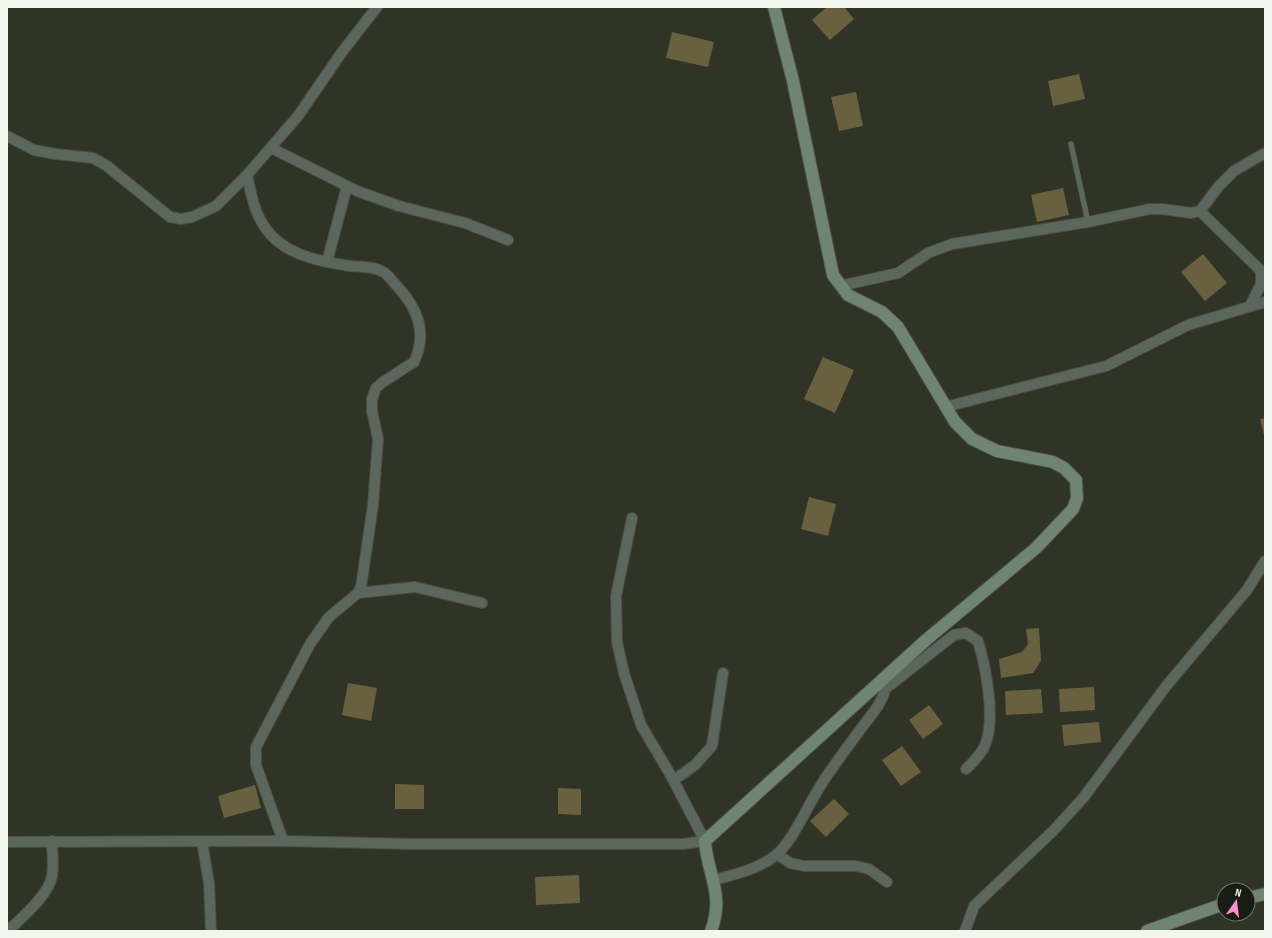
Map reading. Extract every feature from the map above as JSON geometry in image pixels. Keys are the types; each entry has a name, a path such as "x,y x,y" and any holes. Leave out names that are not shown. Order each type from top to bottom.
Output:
{"main road":[{"path":"711,931 716,909 714,880 705,841 885,683 962,608 1036,548 1073,509 1077,498 1076,480 1064,468 1053,462 997,451 985,447 972,439 955,422 945,407 898,327 882,312 848,295 833,275 795,89 774,7"},
{"path":"1147,931 1216,907"}],"street":[{"path":"7,136 34,150 94,158 107,166 170,216 181,219 192,217 216,206 271,148 298,116 342,52 377,7"},
{"path":"271,148 347,186 399,206 465,223 508,240"},
{"path":"840,286 898,274 928,254 952,244 1088,222 1150,209 1190,213 1200,211 1219,186 1234,171 1265,153"},
{"path":"247,175 255,212 274,238 289,249 309,258 371,268 384,272 399,288 412,308 418,318 421,332 414,362 376,388 372,399 372,411 378,439 373,505 363,581 358,593 329,617 310,644 256,747 256,765 284,841"},
{"path":"327,262 347,186"},
{"path":"1200,211 1261,271 1261,284 1250,306"},
{"path":"945,407 1106,366 1188,325 1265,302"},
{"path":"7,842 284,841 413,844 683,844 705,841 674,780 641,726 624,673 617,642 616,596 632,518"},
{"path":"965,931 974,906 1053,831 1084,797 1167,685 1247,590 1265,561"},
{"path":"358,593 415,587 482,603"},
{"path":"714,880 754,868 777,854 787,843 822,783 878,706 885,683 954,635 966,633 978,641 989,703 989,726 985,745 980,756 966,769"},
{"path":"674,780 695,765 712,746 723,673"},
{"path":"8,931 34,906 49,886 53,866 52,841"},
{"path":"202,842 209,883 211,931"},
{"path":"777,854 790,862 804,866 856,866 870,869 887,882"}],"lane":[{"path":"1071,144 1088,222"}],"building":[{"path":"827,7 844,7 854,19 830,40 812,20"},
{"path":"672,32 714,42 708,67 666,58"},
{"path":"1079,74 1085,99 1053,106 1048,81"},
{"path":"856,92 863,126 839,131 831,97"},
{"path":"1063,188 1069,215 1037,222 1031,195"},
{"path":"1203,254 1227,283 1205,301 1181,272"},
{"path":"823,357 854,370 835,413 804,399"},
{"path":"1265,418 1265,435 1264,435 1260,419"},
{"path":"809,497 836,504 828,536 801,529"},
{"path":"1039,628 1041,661 1033,673 1001,678 999,659 1022,652 1028,644 1026,629"},
{"path":"348,683 377,688 371,721 342,715"},
{"path":"1094,687 1095,710 1060,712 1059,689"},
{"path":"1041,689 1043,713 1006,715 1005,691"},
{"path":"929,705 943,724 923,739 909,720"},
{"path":"1099,722 1101,742 1064,746 1062,725"},
{"path":"902,746 921,772 901,786 882,760"},
{"path":"395,784 424,785 424,809 395,809"},
{"path":"255,785 261,808 224,818 218,796"},
{"path":"558,788 581,789 581,815 558,814"},
{"path":"834,799 849,814 826,837 810,821"},
{"path":"579,875 580,903 536,905 535,877"}]}
